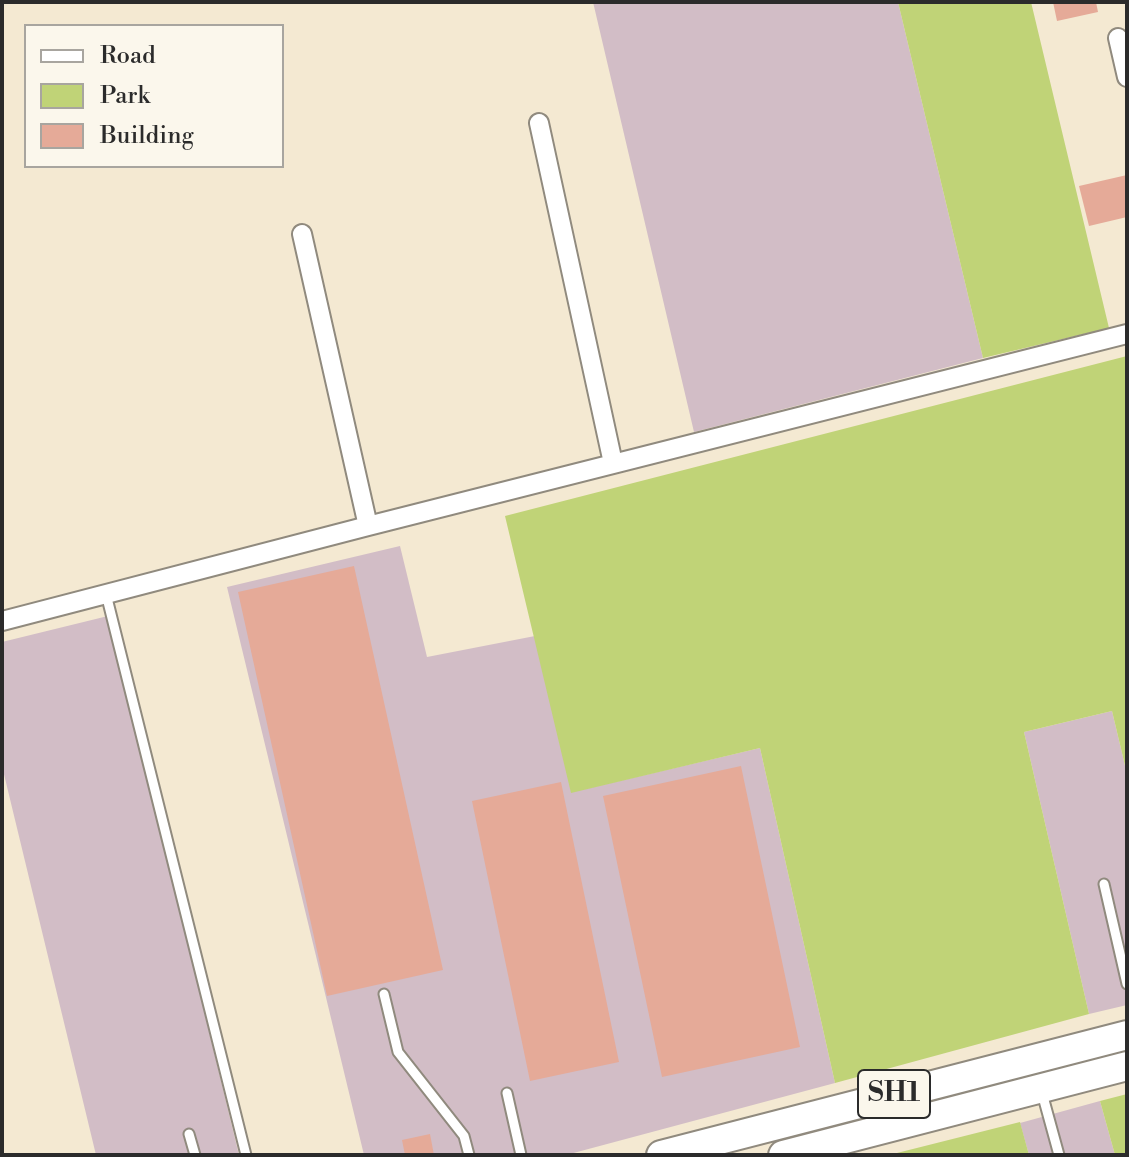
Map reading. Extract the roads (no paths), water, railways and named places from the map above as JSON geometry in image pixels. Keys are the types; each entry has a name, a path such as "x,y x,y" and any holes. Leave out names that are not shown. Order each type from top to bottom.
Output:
{"main road":[{"name":"SH1","path":"661,1155 1127,1035"},
{"name":"SH1","path":"783,1155 1127,1066"}],"street":[{"path":"1118,38 1127,77"},
{"path":"539,123 613,463"},
{"path":"302,234 368,526"},
{"path":"2,621 1127,334"}],"lane":[{"path":"106,594 246,1155"},
{"path":"1104,884 1127,984"},
{"path":"384,994 398,1052 464,1136 469,1155"},
{"path":"1041,1088 1059,1155"},
{"path":"507,1093 521,1155"},
{"path":"189,1134 195,1155"}]}
